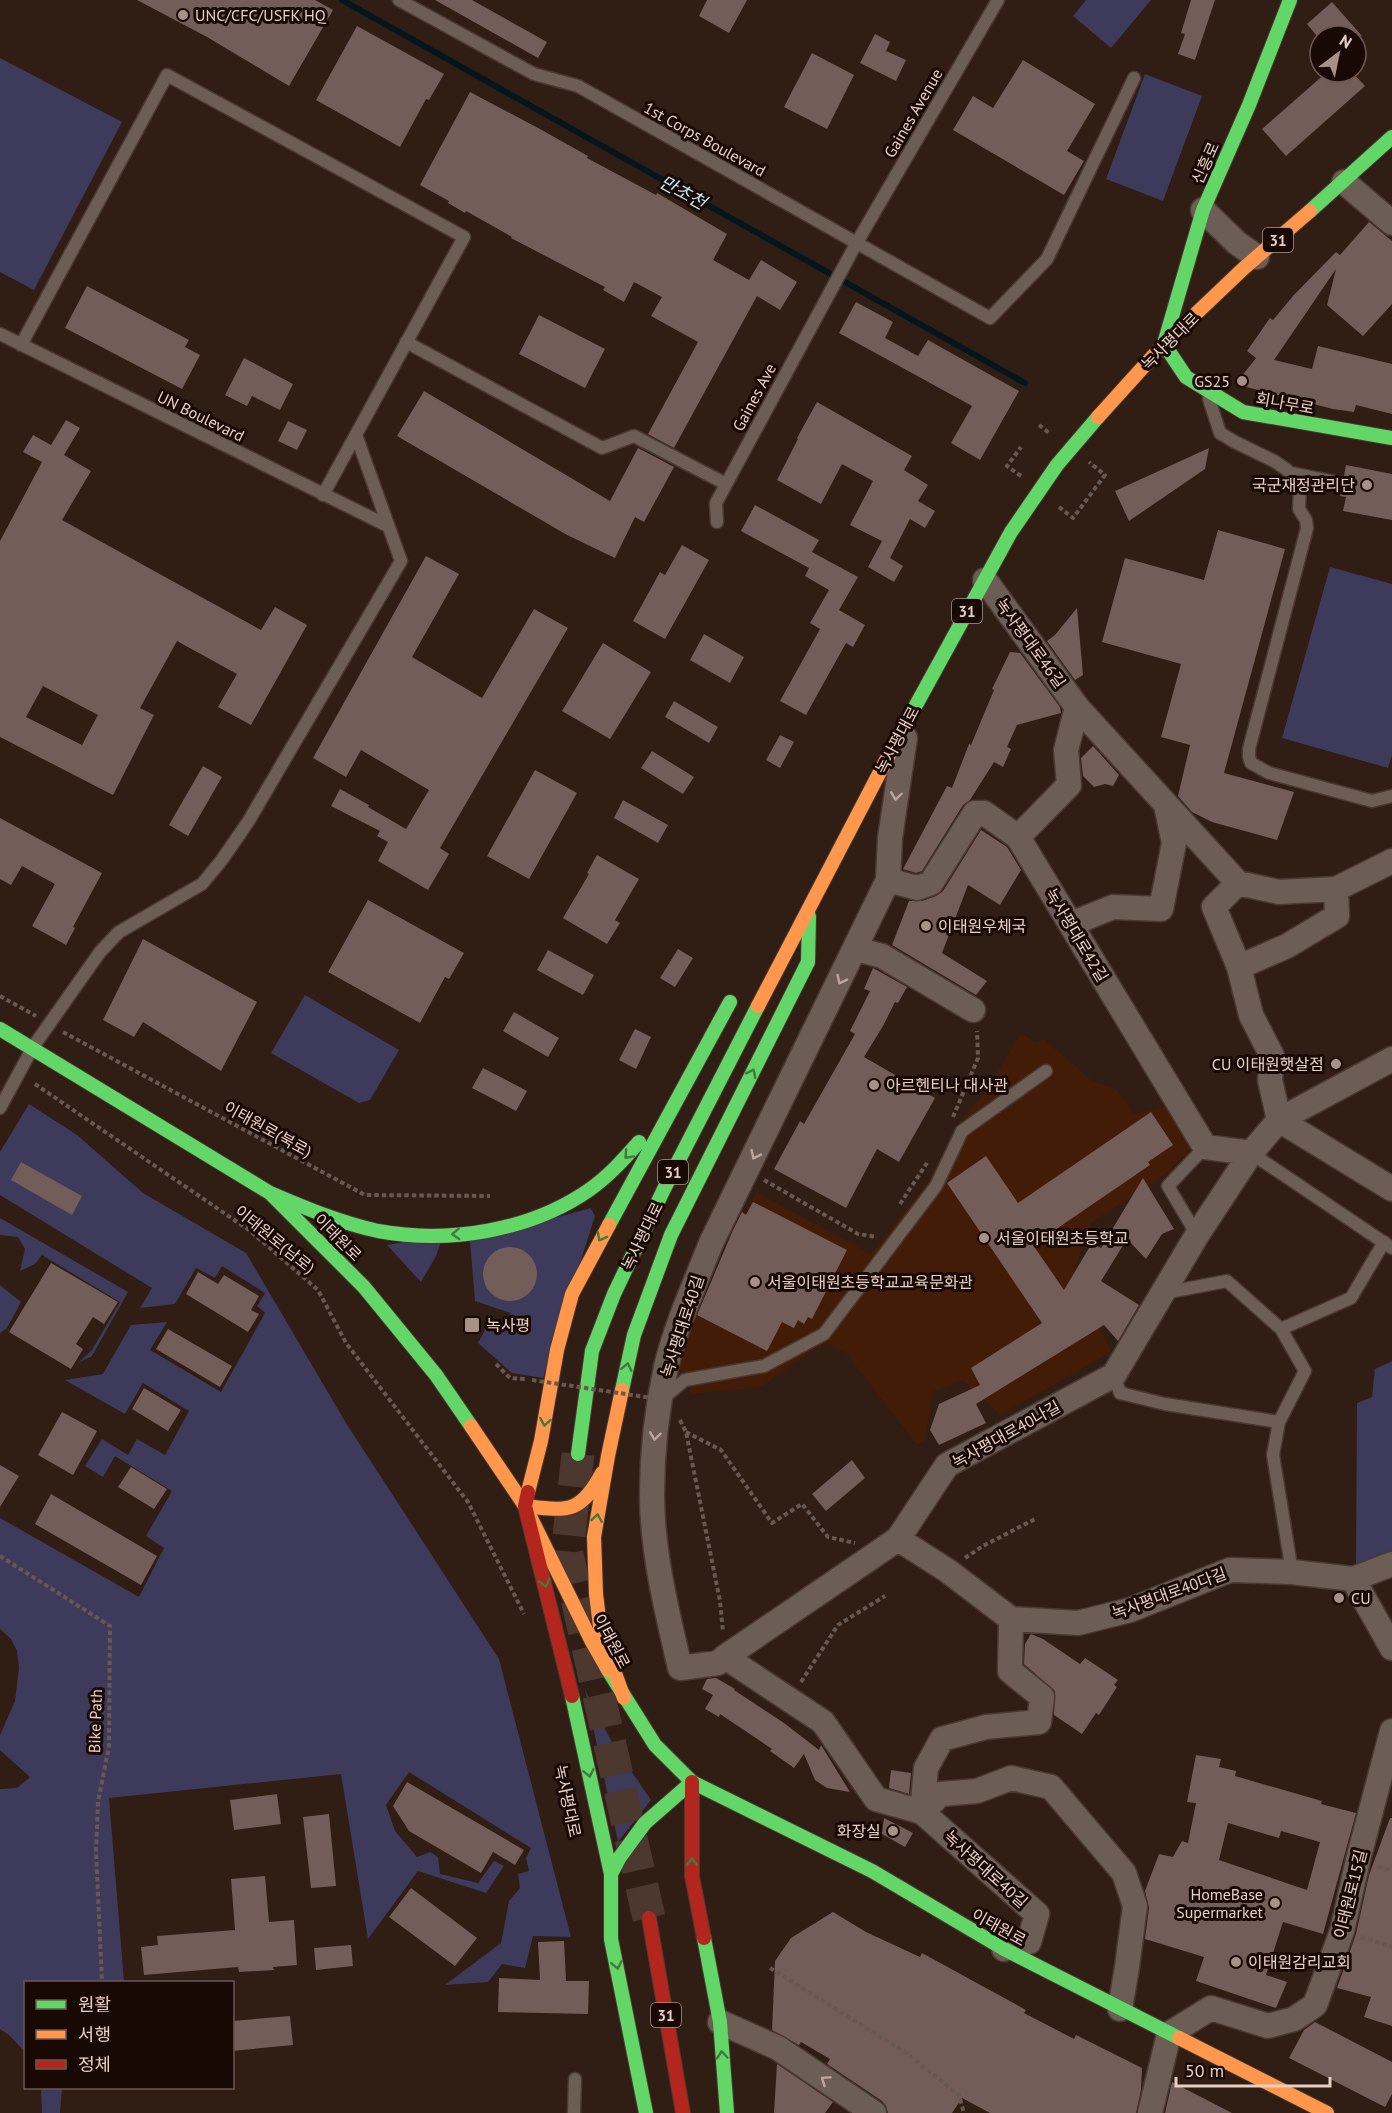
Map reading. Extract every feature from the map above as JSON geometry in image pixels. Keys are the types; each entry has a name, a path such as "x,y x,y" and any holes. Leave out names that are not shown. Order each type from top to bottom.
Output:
{"main road":[{"name":"신흥로","path":"1164,344 1203,210 1249,105 1290,0"},
{"name":"녹사평대로","path":"578,1454 592,1351 614,1294 664,1190 810,905 908,718 1011,532 1078,438 1164,344 1257,257 1392,137"},
{"name":"회나무로","path":"1164,344 1186,377 1243,412 1392,438"},
{"path":"766,958 810,905"},
{"path":"624,1698 601,1635 596,1594 594,1537 606,1466 634,1335 671,1235 808,962 810,905"},
{"path":"270,1193 359,1226 392,1233 410,1234 477,1232 524,1222 568,1204 592,1190 635,1148 656,1120 734,997 572,1294 557,1350 541,1441 525,1506 565,1664 611,1874 612,1939 646,2113"},
{"name":"이태원로","path":"0,1029 270,1193 364,1287 436,1375 525,1506 591,1640 624,1698 655,1744 692,1782 872,1872 1004,1949 1326,2113"},
{"path":"525,1506 556,1509 575,1505 587,1499 606,1466"},
{"path":"611,1874 620,1857 645,1823 692,1782"},
{"path":"692,1782 692,1876 718,2011 727,2113"},
{"name":"31","path":"647,1913 683,2113"},
{"path":"612,1939 623,1926"},
{"path":"698,1981 718,2011"}],"street":[{"path":"1344,182 1392,223"},
{"path":"1203,210 1237,243 1257,257"},
{"name":"녹사평대로46길","path":"985,580 1077,707 1238,883"},
{"path":"1018,837 1069,785 1066,750 1077,707"},
{"name":"녹사평대로40길","path":"908,718 890,838 888,880 711,1244 687,1302 657,1395 651,1495 664,1601 680,1668 718,1663 726,1657 823,1722 876,1799 922,1812 1037,1914 1029,1942 1004,1949"},
{"path":"1071,924 1113,907 1161,909 1174,843 1166,803"},
{"name":"녹사평대로42길","path":"888,880 917,888 931,883 975,813 984,813 1018,837 1204,1147"},
{"path":"1392,861 1336,889 1279,892 1238,883 1214,907 1239,967 1251,1015 1272,1056 1270,1080 1279,1120 1392,1189"},
{"path":"1239,967 1287,946 1337,916 1336,889"},
{"path":"856,949 882,956 975,1019"},
{"path":"1114,1375 1197,1235 1251,1153 1279,1120 1392,1059"},
{"path":"1204,1147 1251,1153"},
{"name":"녹사평대로40나길","path":"726,1657 892,1544 947,1465 1114,1375"},
{"path":"892,1544 948,1571 1011,1619 1010,1671 1041,1697 1039,1722 986,1727 942,1739 926,1768 922,1812"},
{"name":"녹사평대로40다길","path":"1011,1619 1078,1623 1130,1610 1230,1570 1292,1572 1353,1580 1392,1564"},
{"path":"1353,1580 1392,1648"},
{"name":"이태원로15길","path":"1169,2034 1211,2008 1268,2026 1294,2019 1315,2005 1342,1931 1392,1731"},
{"path":"922,1812 940,1794 976,1791 1011,1778 1051,1787 1124,1873 1135,1906 1120,2008"},
{"path":"718,2011 778,2048 874,2113"},
{"path":"1150,2113 1169,2034"}],"lane":[{"name":"1st Corps Boulevard","path":"399,0 534,74 578,86 990,318 1047,259 1134,78"},
{"name":"Gaines Avenue","path":"831,290 998,0"},
{"path":"21,345 167,75 464,237 323,495"},
{"name":"Gaines Ave","path":"717,522 716,503 831,290"},
{"name":"UN Boulevard","path":"0,334 388,526"},
{"path":"406,342 602,448 634,436 726,484"},
{"path":"1207,392 1220,433 1274,461 1290,473 1300,487 1299,509 1306,520 1307,528 1249,749 1251,763 1258,769 1269,773 1372,801 1392,796"},
{"path":"0,1108 33,1047 100,952 119,932 202,884 221,861 243,829 401,561 356,435"},
{"path":"1290,473 1340,483"},
{"path":"657,1395 667,1395 685,1380 764,1366 824,1334 936,1186 962,1131 1046,1071"},
{"path":"1197,1235 1168,1186 1204,1147"},
{"path":"1251,1153 1388,1245 1352,1298 1281,1329"},
{"path":"1164,1293 1227,1281 1281,1329 1305,1371 1280,1422 1272,1455 1292,1572"},
{"path":"1114,1375 1120,1393 1165,1404 1280,1422"},
{"path":"574,2113 575,2079"}],"path":[{"path":"1007,466 1022,447"},
{"path":"1073,518 1105,475"},
{"path":"952,1119 978,1058 975,1019"},
{"name":"이태원로(북로)","path":"49,1024 365,1196 490,1196"},
{"name":"이태원로(남로)","path":"19,1073 249,1230 318,1290 346,1343 468,1502 524,1615"},
{"path":"895,1210 931,1156"},
{"path":"782,1191 858,1234 877,1238 883,1228"},
{"path":"496,1364 510,1378 657,1395"},
{"path":"726,1657 720,1601 686,1432 720,1450 772,1523 802,1504 828,1537 892,1544"},
{"path":"948,1571 983,1546 1037,1518"},
{"name":"Bike Path","path":"0,1556 110,1626 109,1746 98,1802 96,1851 102,1981"},
{"path":"789,1701 838,1625 885,1596"},
{"path":"1342,1931 1392,1947"},
{"path":"770,1968 905,2052 958,2095 964,2113"}],"shaded area":[{"path":"1086,0 1151,0 1111,48 1073,16"},
{"path":"0,58 122,122 34,290 0,272"},
{"path":"1145,74 1202,96 1163,201 1106,179"},
{"path":"1330,567 1392,584 1392,755 1388,768 1282,738"},
{"path":"305,995 399,1050 370,1100 359,1103 271,1053"},
{"name":"서울이태원초등학교","path":"1021,1033 1035,1042 1044,1039 1091,1080 1117,1089 1134,1114 1167,1107 1195,1145 1163,1176 1091,1223 1073,1273 1111,1352 1000,1415 963,1380 933,1392 925,1440 917,1445 846,1353 825,1342 761,1387 692,1394 673,1361 756,1192 871,1254 927,1184 959,1123 986,1091"},
{"path":"29,1104 77,1135 143,1193 246,1253 346,1423 499,1659 571,1937 533,1936 525,1968 502,1964 488,1982 445,1985 501,1943 509,1901 520,1888 518,1874 529,1871 526,1858 531,1848 409,1772 386,1805 395,1831 417,1857 430,1852 438,1857 440,1874 478,1883 494,1861 504,1866 486,1893 418,1871 368,1939 341,1774 109,1798 124,1981 24,1981 24,2051 0,2029 0,1789 17,1788 30,1777 0,1750 0,1735 15,1701 19,1668 17,1651 11,1639 0,1629 0,1518 139,1597 164,1548 146,1536 172,1491 115,1456 103,1477 85,1466 102,1439 128,1455 137,1439 165,1455 189,1411 143,1383 125,1414 65,1380 103,1374 131,1325 167,1322 150,1350 221,1392 265,1313 257,1306 265,1293 222,1266 215,1278 196,1268 175,1304 140,1308 152,1288 0,1195 0,1152"},
{"path":"591,1208 595,1216 543,1378 512,1373 478,1343 491,1319 499,1322 508,1319 511,1313 475,1301 470,1241"},
{"path":"0,1218 128,1292 92,1356 78,1363 92,1350 120,1302 42,1255 35,1264 20,1271 25,1249 18,1237 0,1235"},
{"path":"443,1235 436,1256 421,1282 387,1245"},
{"path":"0,1285 21,1302 7,1328 0,1333"},
{"path":"1392,1361 1392,1558 1376,1565 1356,1565 1357,1403 1372,1397 1375,1369"},
{"path":"585,1690 614,1746 651,1800 618,1842"},
{"path":"41,2089 62,2089 60,2113 42,2113"}],"building":[{"path":"137,0 315,0 333,10 289,86 207,37"},
{"path":"435,0 472,0 547,42 538,58"},
{"path":"707,0 747,0 729,33 699,16"},
{"path":"1191,0 1215,0 1195,60 1178,54 1185,34 1181,33"},
{"path":"1332,2 1351,24 1308,25"},
{"path":"357,26 444,74 429,100 426,99 400,147 316,100"},
{"path":"875,34 890,42 886,51 906,60 896,81 860,63"},
{"path":"812,53 854,75 827,129 784,107"},
{"path":"1023,60 1095,104 1067,151 1084,161 1064,195 953,130 973,96 993,108"},
{"path":"1313,84 1363,84 1365,86 1286,156 1262,129"},
{"path":"470,92 588,156 587,158 656,195 657,193 727,234 713,260 749,280 761,260 797,282 780,310 757,296 674,448 648,434 698,342 651,316 662,297 634,282 624,302 603,290 605,287 511,238 466,211 465,213 420,185"},
{"path":"1369,222 1392,241 1392,304 1363,336 1327,305 1336,269 1274,360 1312,369 1318,346 1392,364 1392,414 1356,405 1354,412 1333,409 1246,387 1237,382 1256,358 1247,351 1270,318 1273,320 1336,252 1340,255"},
{"path":"87,286 189,340 185,347 200,355 182,389 65,328"},
{"path":"856,302 893,322 885,338 918,356 928,340 1019,391 980,460 951,443 972,406 839,333"},
{"path":"539,315 605,349 585,388 519,354"},
{"path":"244,358 293,384 280,410 252,396 247,406 225,395"},
{"path":"424,391 610,501 638,448 674,467 644,522 635,517 615,558 567,535 397,436"},
{"path":"817,402 912,456 904,470 928,485 918,501 935,511 925,528 910,519 890,558 903,566 894,582 868,567 882,541 850,525 873,481 842,464 821,504 777,480"},
{"path":"66,420 80,428 64,455 91,471 62,520 261,630 275,607 307,625 251,725 218,707 237,674 177,641 140,708 154,715 113,795 0,737 0,541 42,462 23,452 33,435 51,445","holes":["43,686 98,715 82,745 26,717"]},
{"path":"288,421 307,430 297,450 278,441"},
{"path":"1209,448 1205,469 1129,521 1115,491"},
{"name":"국군재정관리단","path":"1346,465 1392,474 1392,520 1343,511 1346,497 1340,496 1341,491 1346,489 1348,484 1344,476"},
{"path":"755,505 819,540 812,552 858,577 839,610 865,625 853,647 846,643 806,715 780,701 820,629 810,623 829,590 805,576 809,568 741,531"},
{"path":"1218,530 1285,549 1224,773 1294,792 1277,840 1212,822 1192,812 1178,796 1190,745 1161,737 1181,664 1102,642 1125,558 1204,580"},
{"path":"682,545 709,560 665,639 633,621 660,572 665,575"},
{"path":"426,556 459,574 412,657 482,698 534,609 568,628 440,848 449,854 428,890 378,861 388,842 377,836 380,831 331,806 340,789 406,829 429,790 361,750 346,777 313,758"},
{"path":"1077,608 1083,675 1075,680 1047,641 1055,635"},
{"path":"704,634 744,657 730,683 690,660"},
{"path":"603,643 651,672 610,739 562,711"},
{"path":"1010,652 1020,653 1060,707 1061,713 1017,725 1007,747 1011,749 1003,767 994,762 970,800 963,805 922,871 916,873 903,869 947,786 952,788 994,690 992,689"},
{"path":"674,701 718,727 709,743 665,717"},
{"path":"780,735 794,742 780,768 766,760"},
{"path":"1093,746 1119,775 1113,786 1105,784 1094,787 1083,776 1081,758"},
{"path":"652,751 694,777 683,794 641,768"},
{"path":"203,766 222,777 188,836 169,825"},
{"path":"535,770 577,793 529,879 487,856"},
{"path":"623,800 668,825 658,843 614,818"},
{"path":"0,818 102,873 66,945 32,926 55,884 22,866 11,885 0,879"},
{"path":"981,830 1007,847 1021,870 1000,905 968,885 942,953 987,981 976,995 892,945 909,901 922,901 943,891"},
{"path":"597,855 639,879 615,920 620,923 607,944 563,918 589,874 587,873"},
{"path":"368,900 464,953 449,979 445,977 420,1023 328,972"},
{"path":"143,939 257,1002 221,1071 143,1022 134,1037 103,1020"},
{"path":"678,949 693,958 675,987 660,978"},
{"path":"548,950 594,975 583,995 537,970"},
{"path":"873,968 907,987 898,1003 895,1002 864,1057 935,1098 899,1162 877,1149 846,1208 774,1169 800,1121 804,1124 855,1034 850,1031 870,991 864,989"},
{"path":"514,1012 559,1038 548,1057 503,1031"},
{"path":"635,1029 651,1037 636,1069 619,1060"},
{"path":"483,1068 527,1091 516,1111 472,1088"},
{"path":"1151,1112 1173,1145 1148,1162 1150,1165 1033,1245 1064,1290 1092,1243 1101,1248 1143,1178 1174,1229 1162,1234 1146,1259 1127,1239 1101,1281 1139,1305 1118,1341 1104,1325 976,1404 986,1423 939,1445 930,1430 939,1404 980,1385 971,1368 1042,1323 947,1183 986,1156 1018,1203"},
{"path":"21,1162 82,1196 72,1215 11,1180"},
{"name":"서울이태원초등학교교육문화관","path":"753,1202 847,1250 812,1319 808,1317 804,1324 798,1320 794,1328 782,1322 767,1351 697,1315 733,1230 742,1212 746,1215"},
{"path":"505,1247 515,1247 525,1251 533,1259 537,1274 533,1289 525,1297 515,1301 505,1301 495,1297 487,1289 483,1279 483,1269 487,1259 495,1251"},
{"path":"51,1263 118,1302 104,1324 93,1317 76,1344 83,1349 71,1369 9,1332"},
{"path":"198,1272 218,1284 224,1275 259,1296 251,1310 259,1314 248,1332 186,1294"},
{"path":"168,1329 232,1366 220,1387 156,1349"},
{"path":"144,1388 181,1410 168,1431 132,1409"},
{"path":"62,1412 97,1431 73,1475 38,1455"},
{"path":"852,1460 865,1478 826,1511 812,1494"},
{"path":"0,1465 19,1476 0,1507"},
{"path":"131,1467 167,1489 154,1509 118,1487"},
{"path":"51,1494 157,1556 141,1585 35,1524"},
{"path":"1031,1634 1043,1639 1080,1664 1085,1658 1118,1680 1114,1685 1117,1687 1099,1715 1096,1713 1082,1734 1054,1715 1055,1691 1024,1664 1025,1644"},
{"path":"716,1678 784,1723 819,1750 821,1745 850,1792 827,1788 815,1780 804,1754 794,1768 770,1751 772,1749 720,1714 719,1717 705,1709 713,1695 702,1689 707,1679"},
{"path":"1196,1755 1221,1759 1219,1767 1236,1771 1235,1776 1356,1813 1323,1934 1283,1922 1266,1975 1287,1982 1276,2008 1196,1981 1204,1957 1145,1939 1149,1908 1145,1891 1159,1854 1173,1857 1182,1841 1188,1843 1196,1803 1187,1802","holes":["1228,1823 1279,1838 1281,1831 1320,1842 1307,1890 1219,1860"]},
{"path":"891,1770 911,1773 909,1794 889,1788"},
{"path":"407,1782 524,1850 515,1865 493,1852 481,1873 409,1831 393,1806"},
{"path":"277,1794 281,1824 234,1830 230,1800"},
{"path":"329,1814 336,1886 311,1888 303,1817"},
{"name":"화장실","path":"884,1818 913,1833 905,1847 882,1834"},
{"path":"1390,1818 1392,1818 1392,2026 1364,2017 1371,1997 1337,1988 1356,1934 1369,1875"},
{"path":"265,1876 269,1922 294,1920 297,1965 273,1967 274,1970 239,1972 238,1967 144,1975 141,1947 158,1945 157,1936 235,1930 231,1879"},
{"path":"411,1888 477,1938 455,1966 389,1917"},
{"path":"833,1912 866,1932 920,1957 922,1953 1026,2010 1024,2013 1074,2039 1076,2035 1142,2068 1141,2090 1136,2113 990,2113 962,2098 952,2113 888,2113 882,2101 827,2064 830,2059 801,2042 799,2045 772,2030 775,1961 791,1938"},
{"path":"564,1941 566,1981 589,1981 588,2014 498,2012 499,1978 540,1980 538,1942"},
{"path":"351,1945 353,1966 316,1970 314,1948"},
{"path":"290,2016 293,2045 234,2051 234,2021"},
{"path":"1315,2022 1392,2062 1392,2094 1385,2107 1289,2058 1304,2030"},
{"path":"777,2064 833,2102 825,2113 774,2113"},
{"path":"1172,2082 1232,2113 1165,2113"}],"waterway":[{"name":"만초천","path":"342,0 1025,383"}],"tunnel":[{"path":"578,1454 567,1554 649,1918"}],"traffic: fast":[{"path":"1290,0 1249,105 1203,210 1164,344 1186,377 1243,412 1392,438"},
{"path":"1310,211 1392,137"},
{"path":"893,747 1011,532 1057,465 1098,417"},
{"path":"622,1390 634,1335 671,1235 808,962 809,916"},
{"path":"609,1225 730,1002"},
{"path":"578,1454 592,1351 614,1294 664,1189 758,1006"},
{"path":"0,1029 270,1193 364,1287 436,1375 471,1426"},
{"path":"270,1193 310,1210 364,1228 405,1235 460,1235 515,1224 541,1216 566,1204 603,1179 639,1142"},
{"path":"608,1670 655,1745 692,1782 872,1871 1004,1949 1179,2038"},
{"path":"572,1696 611,1874 611,1939 646,2113"},
{"path":"611,1874 620,1857 645,1823 692,1782"},
{"path":"704,1938 720,2022 727,2113"}],"traffic: slow":[{"path":"1098,417 1164,344 1244,268 1310,211"},
{"path":"758,1006 893,747"},
{"path":"528,1492 541,1441 557,1350 572,1294 609,1225"},
{"path":"622,1390 594,1537 596,1594 601,1635 624,1698"},
{"path":"471,1426 525,1506 608,1670"},
{"path":"525,1506 552,1509 571,1507 587,1496 602,1473"},
{"path":"1179,2038 1327,2113"}],"traffic: jam":[{"path":"528,1492 525,1506 572,1696"},
{"path":"692,1782 692,1876 704,1938"},
{"path":"649,1918 683,2113"}],"place":[{"name":"UNC/CFC/USFK HQ","path":"183,15"},
{"name":"GS25","path":"1242,381"},
{"name":"국군재정관리단","path":"1367,485"},
{"name":"이태원우체국","path":"926,926"},
{"name":"CU 이태원햇살점","path":"1336,1064"},
{"name":"아르헨티나 대사관","path":"874,1085"},
{"name":"서울이태원초등학교","path":"984,1238"},
{"name":"서울이태원초등학교교육문화관","path":"755,1282"},
{"name":"녹사평","path":"472,1325"},
{"name":"CU","path":"1339,1598"},
{"name":"화장실","path":"893,1831"},
{"name":"HomeBase Supermarket","path":"1275,1903"},
{"name":"이태원감리교회","path":"1236,1962"}]}
